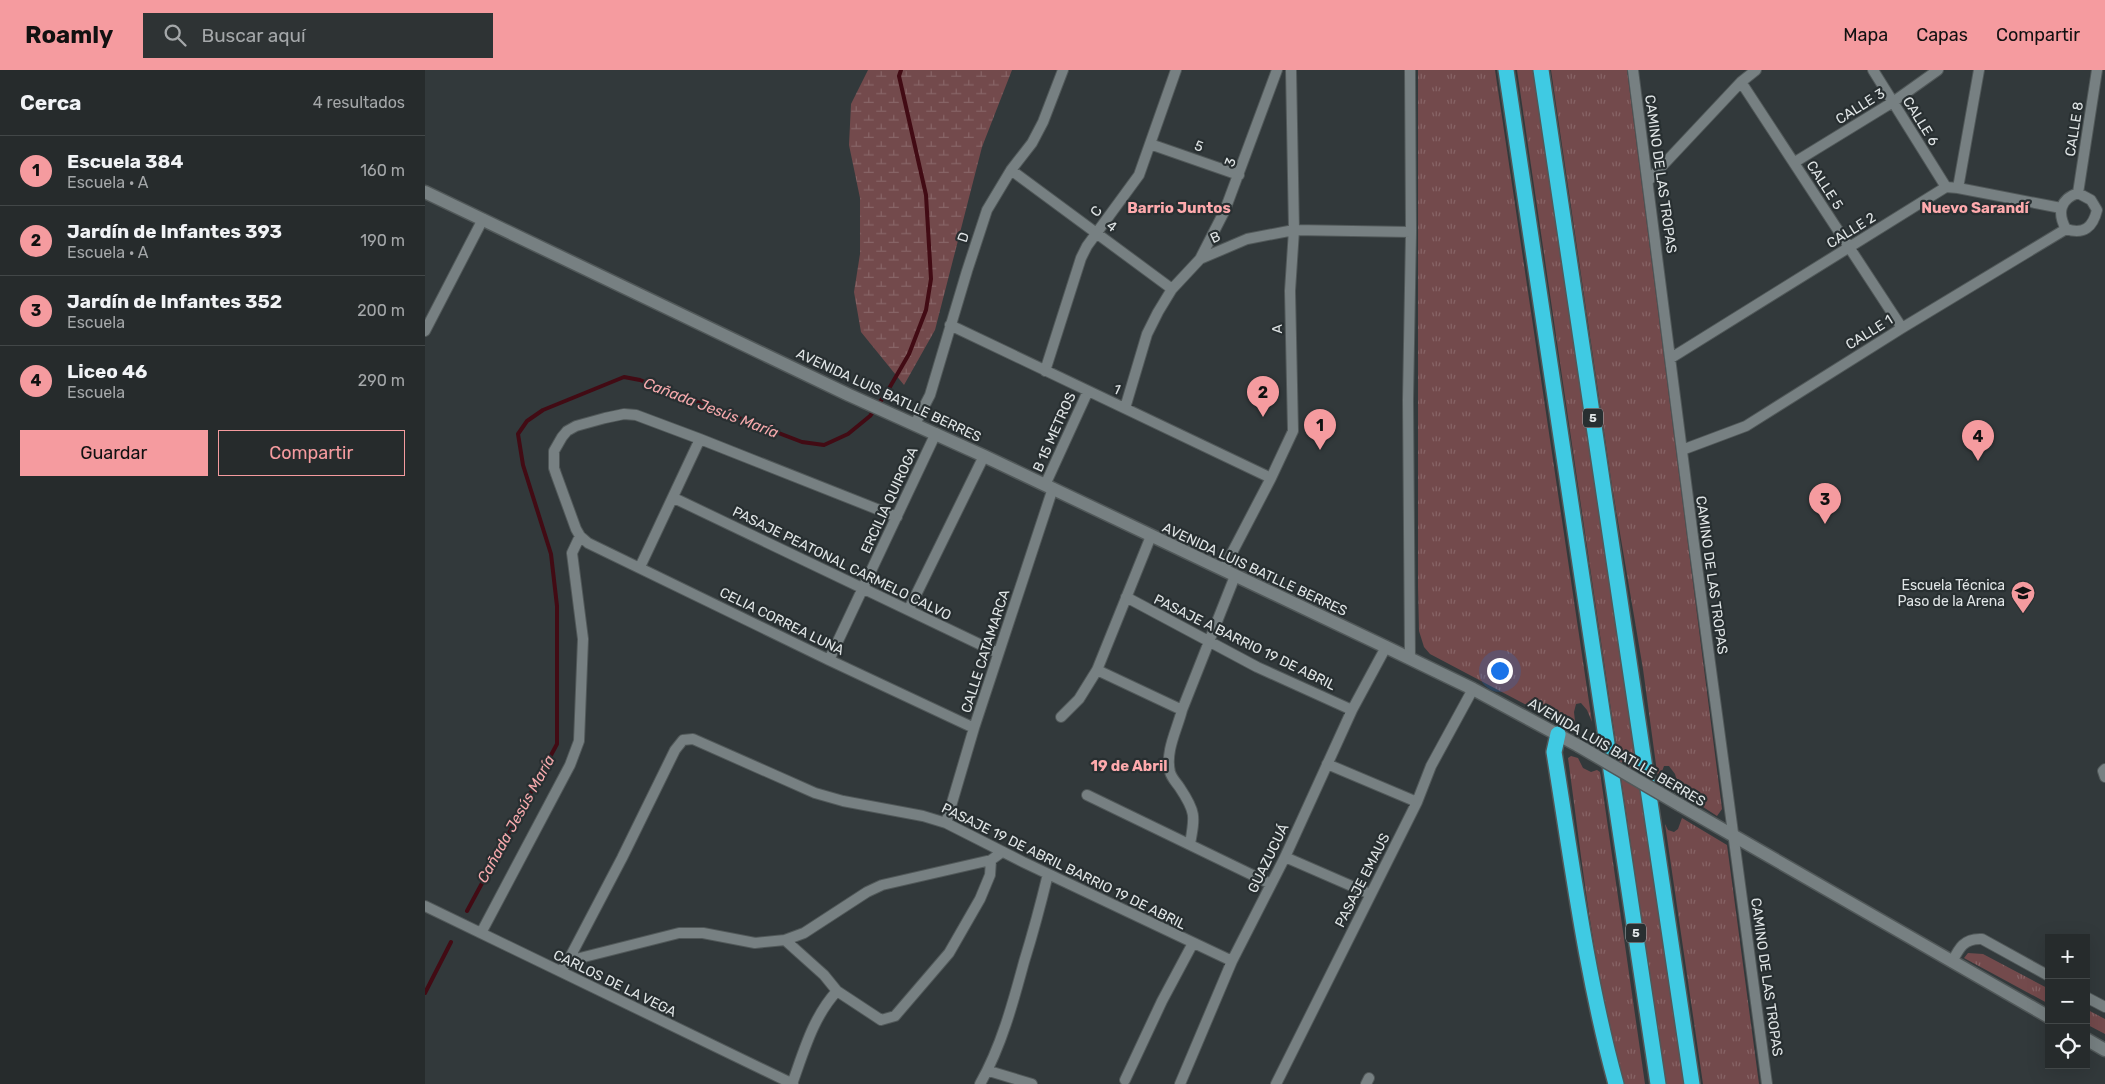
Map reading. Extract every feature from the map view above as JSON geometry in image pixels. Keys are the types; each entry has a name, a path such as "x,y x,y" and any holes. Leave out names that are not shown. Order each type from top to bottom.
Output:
{"highway":[{"name":"5","path":"1506,70 1659,1084"},
{"name":"5","path":"1541,70 1692,1084"},
{"path":"1558,734 1554,752 1585,947 1601,1029 1617,1084"}],"main road":[{"name":"AVENIDA LUIS BATLLE BERRES","path":"425,192 483,218 849,395 936,433 1473,689 1558,734 2045,1016"},
{"path":"2090,1041 2105,1050"}],"street":[{"name":"D","path":"915,424 931,396 987,210 1011,170 1032,143 1043,122 1063,70"},
{"name":"C","path":"1045,371 1081,258 1097,232 1139,175 1176,70"},
{"name":"3","path":"1200,259 1225,210 1277,70"},
{"name":"A","path":"1190,844 1194,813 1172,778 1170,770 1170,752 1174,731 1210,642 1229,573 1293,431 1290,291 1294,230 1291,70"},
{"path":"1410,70 1411,232 1408,400 1410,659"},
{"name":"CAMINO DE LAS TROPAS","path":"1633,70 1767,1084"},
{"name":"CALLE 6","path":"1873,70 1946,187"},
{"name":"CALLE 3","path":"1795,162 1893,102 1938,70"},
{"path":"1958,188 1979,70"},
{"name":"CALLE 8","path":"2078,193 2097,70"},
{"path":"1648,181 1752,72"},
{"name":"CALLE 5","path":"1741,82 1795,162 1901,328"},
{"name":"5","path":"1150,144 1239,175"},
{"name":"4","path":"1011,170 1172,289"},
{"path":"1946,187 2061,208"},
{"name":"CALLE 2","path":"1671,358 1946,187"},
{"path":"2078,193 2101,207 2095,221 2083,231 2074,232 2067,229 2062,222 2061,208 2063,201 2069,196 2078,193"},
{"path":"425,331 483,218"},
{"name":"CALLE 1","path":"1683,450 1746,426 1901,328 2067,229"},
{"name":"B","path":"1125,408 1147,334 1172,289 1200,259 1247,239 1294,230 1411,232"},
{"name":"1","path":"951,326 1271,478"},
{"name":"B 15 METROS","path":"1049,487 1088,391"},
{"path":"481,933 570,765 579,741 583,639 572,553 580,536 554,468 557,444 567,431 583,424 623,414 635,415 897,517"},
{"name":"ERCILIA QUIROGA","path":"829,660 936,433"},
{"path":"640,567 700,439"},
{"path":"909,609 983,456"},
{"name":"CALLE CATAMARCA","path":"946,823 1049,487"},
{"name":"PASAJE PEATONAL CARMELO CALVO","path":"674,498 998,653"},
{"name":"CELIA CORREA LUNA","path":"580,536 588,543 974,728"},
{"path":"1061,717 1079,699 1097,670 1151,536"},
{"name":"PASAJE A BARRIO 19 DE ABRIL","path":"1127,597 1257,667 1352,710"},
{"name":"GUAZUCUÁ","path":"1181,1084 1232,961 1285,857 1352,710 1386,647"},
{"path":"1097,670 1182,710"},
{"name":"PASAJE EMAUS","path":"1277,1084 1417,802 1431,766 1473,689"},
{"name":"PASAJE 19 DE ABRIL BARRIO 19 DE ABRIL","path":"568,962 675,750 683,740 693,739 815,794 914,814 946,823 1002,852 1232,961"},
{"path":"1327,764 1417,802"},
{"path":"1087,795 1271,884"},
{"path":"561,972 568,962 679,933 703,933 755,943 785,940 804,933 867,892 883,885 991,860 1002,852"},
{"path":"1285,857 1370,894"},
{"path":"785,940 824,975 837,990 881,1020 895,1016 949,953 980,899 990,874 991,860"},
{"path":"981,1084 989,1071 1017,989 1048,874"},
{"name":"CARLOS DE LA VEGA","path":"425,906 792,1084"},
{"path":"1952,962 1966,941 1982,939 2045,974"},
{"path":"1125,1080 1193,944"},
{"path":"792,1084 814,1025 822,1009 837,990"},
{"path":"2090,998 2105,1007"},
{"path":"989,1071 1031,1084"}],"green space":[{"path":"868,70 1012,70 982,147 935,330 904,385 861,332 854,292 860,254 860,198 849,145 851,104"},
{"path":"1418,70 1495,70 1592,722 1587,710 1581,703 1576,704 1574,712 1576,731 1430,654 1424,647 1419,631"},
{"path":"1517,70 1535,70 1685,1084 1666,1084"},
{"path":"1551,70 1627,70 1722,809 1717,816 1680,792 1675,774 1669,766 1664,766 1659,779 1657,772 1643,669 1612,486"},
{"path":"1571,756 1578,758 1583,768 1591,772 1597,770 1600,772 1645,1084 1624,1084 1614,1044 1590,922 1568,758"},
{"path":"1682,818 1727,845 1759,1084 1703,1084 1665,824 1668,830 1674,832 1678,829"},
{"path":"1968,953 1983,954 2045,987 2045,1002 1964,958"},
{"path":"2090,1011 2105,1019 2105,1034 2090,1026"}],"waterway":[{"name":"Cañada Jesús María","path":"467,911 557,744 557,606 551,554 523,465 518,434 527,421 543,410 624,377 640,380 802,442 824,445 848,434 870,416 887,392 909,354 926,310 931,279 926,195 899,76 901,70"},
{"name":"Cañada Jesús María","path":"425,993 451,942"}],"place":[{"name":"Jardín de Infantes 393","path":"1263,417"},
{"name":"Escuela 384","path":"1320,450"},
{"name":"Liceo 46","path":"1978,461"},
{"name":"Jardín de Infantes 352","path":"1825,524"},
{"name":"Escuela Técnica Paso de la Arena","path":"2023,614"}],"district":[{"name":"Barrio Juntos","path":"1179,208"},
{"name":"Nuevo Sarandí","path":"1975,208"},
{"name":"19 de Abril","path":"1129,766"}]}
